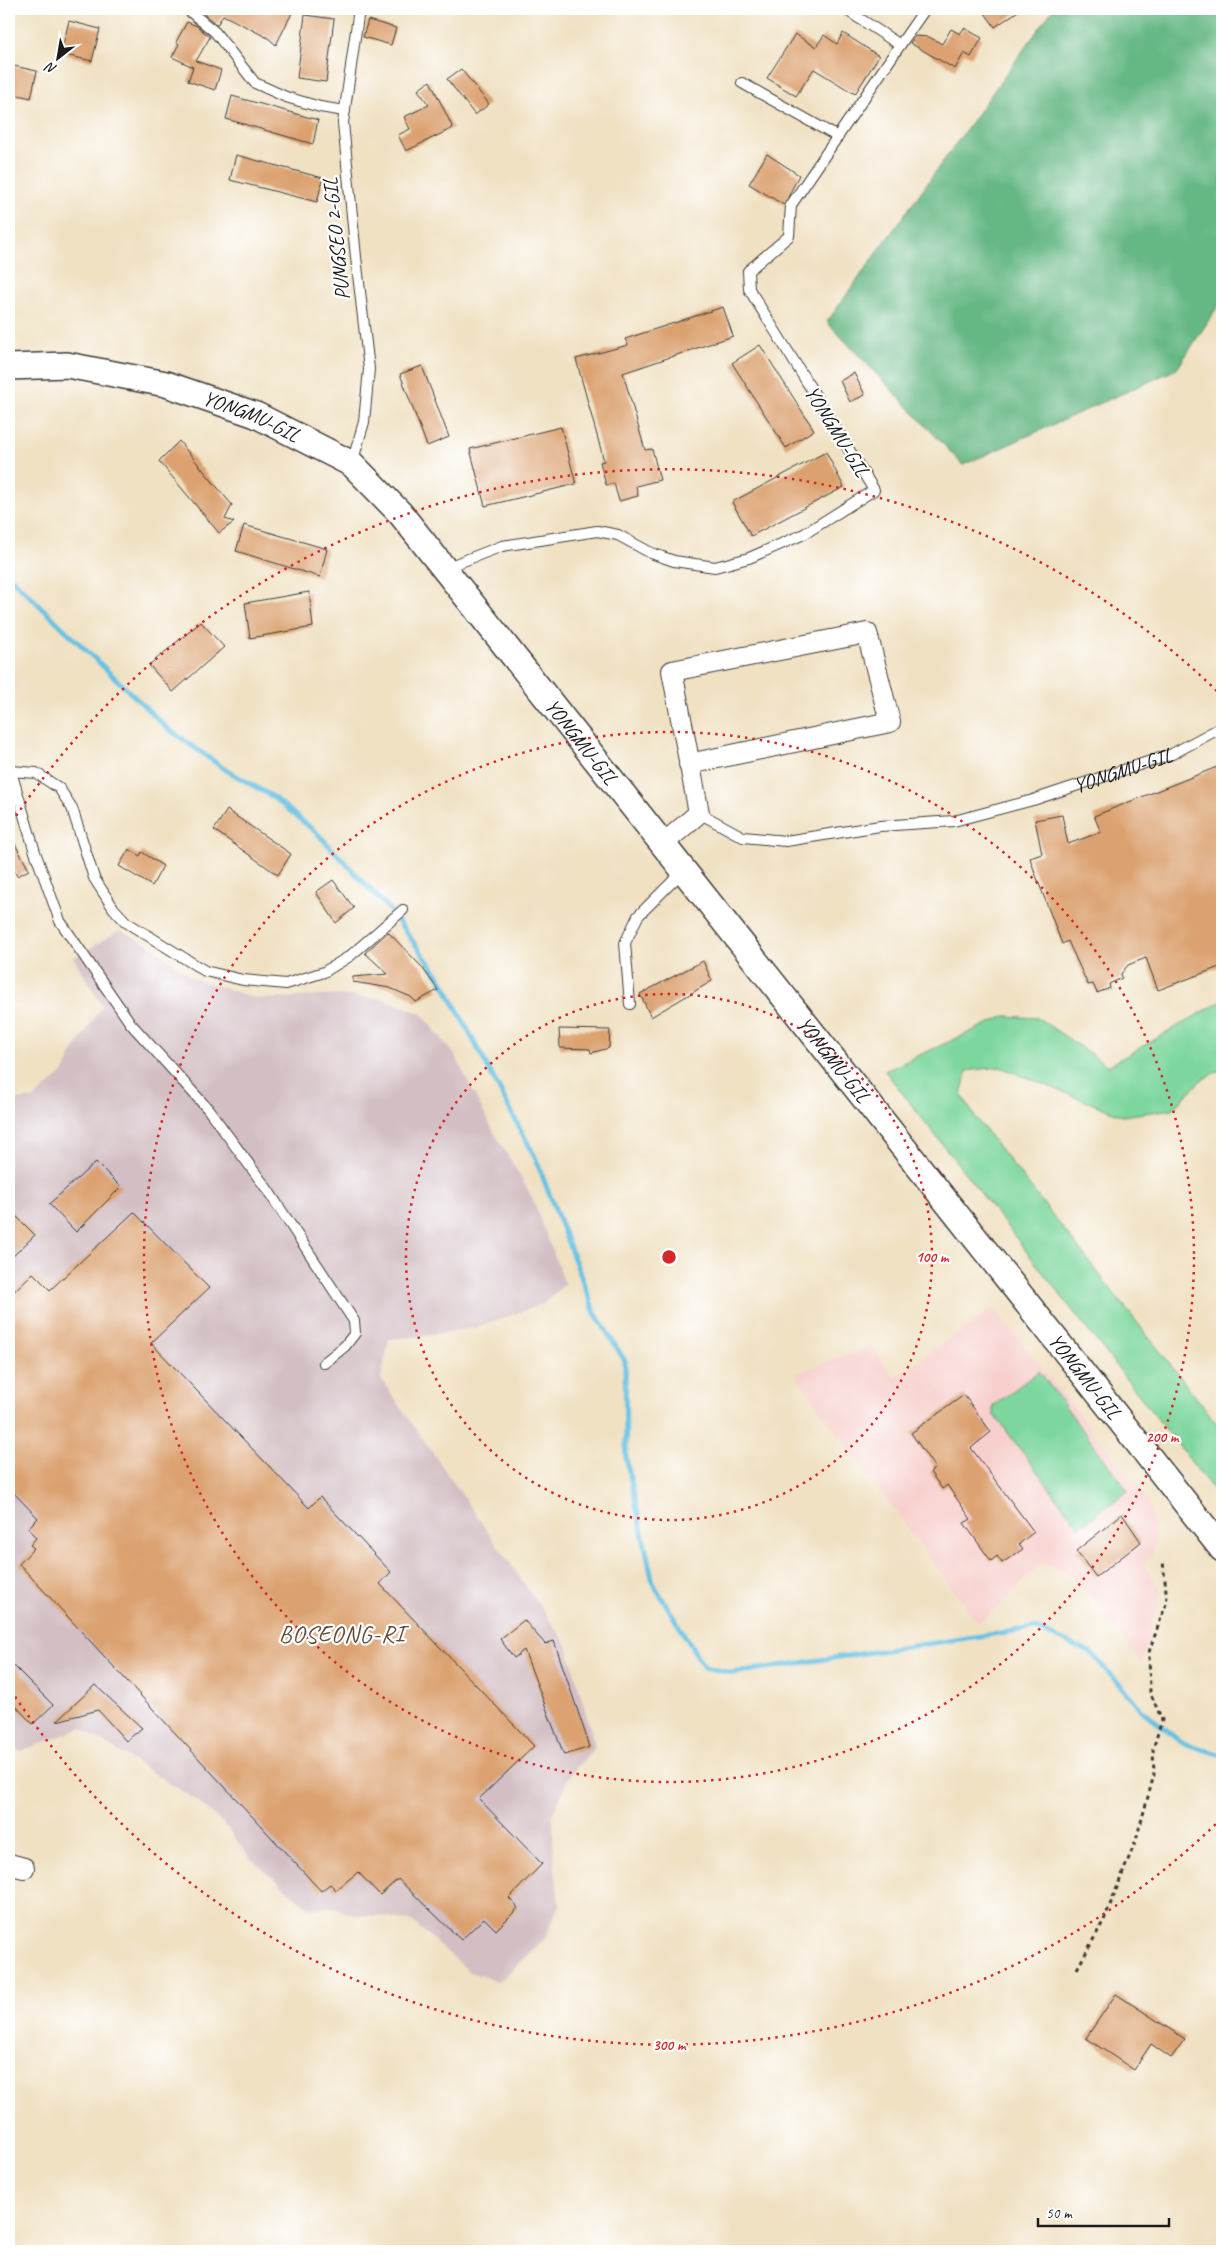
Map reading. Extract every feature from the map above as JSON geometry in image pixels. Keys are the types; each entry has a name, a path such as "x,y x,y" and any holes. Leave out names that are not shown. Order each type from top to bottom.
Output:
{"street":[{"name":"YONGMU-GIL","path":"9,368 67,365 166,384 256,415 352,464 400,513 1222,1549"},
{"path":"663,844 699,813 689,764 672,671 867,633 890,722 689,764"}],"lane":[{"path":"187,9 215,32 255,83 320,107 345,111"},
{"name":"PUNGSEO 2-GIL","path":"352,464 364,422 369,369 343,123 359,9"},
{"path":"845,9 900,45"},
{"name":"YONGMU-GIL","path":"444,568 502,546 597,531 618,535 651,553 674,561 715,567 749,558 804,534 874,490 749,289 748,271 789,236 791,205 925,9"},
{"path":"742,83 838,137"},
{"name":"YONGMU-GIL","path":"699,813 743,837 786,841 818,838 880,826 954,821 1033,800 1172,754 1222,727"},
{"path":"324,1362 345,1346 355,1333 354,1321 267,1189 208,1109 131,1024 60,921 35,852 10,768 36,774 59,788 72,808 94,878 114,909 126,922 205,971 243,980 286,984 324,972 350,956 401,912"},
{"path":"630,1004 625,942 638,916 684,871"}],"path":[{"path":"1077,1969 1104,1920 1136,1840 1154,1775 1153,1748 1162,1720 1150,1692 1149,1652 1167,1601 1163,1561"}],"shaded area":[{"path":"120,930 153,947 193,978 258,999 338,995 384,999 422,1014 454,1054 491,1127 532,1197 565,1284 543,1304 477,1327 424,1336 389,1339 381,1379 567,1645 595,1747 569,1776 553,1814 553,1849 559,1904 546,1937 499,1982 470,1972 413,1922 383,1916 355,1915 330,1907 309,1908 250,1858 224,1824 196,1800 81,1728 21,1751 9,1749 9,1107 13,1100 34,1098 64,1072 74,1050 102,1006 74,958"},
{"path":"994,1308 1149,1502 1155,1544 1150,1558 1143,1564 1161,1590 1142,1664 1085,1589 1064,1571 1040,1563 1006,1600 978,1623 794,1374 872,1346 894,1378"}],"green space":[{"path":"1053,9 1222,9 1222,300 1177,369 963,465 827,322"},
{"path":"1222,1001 1222,1069 1200,1081 1173,1109 1123,1116 1000,1067 967,1071 961,1094 975,1117 1222,1430 1222,1501 885,1071 1005,1016 1038,1018 1108,1066"},
{"path":"1039,1371 1128,1491 1079,1527 993,1413 993,1406"}],"building":[{"path":"207,9 283,9 281,11 292,13 276,45 268,38 223,15 217,25 204,14"},
{"path":"982,9 1021,9 995,27"},
{"path":"305,15 334,19 326,82 297,78"},
{"path":"368,20 396,28 391,45 363,37"},
{"path":"69,21 100,29 92,61 65,55 66,50 62,49"},
{"path":"187,22 197,26 210,37 196,61 221,70 215,90 188,81 193,67 172,57 179,44 176,42"},
{"path":"964,28 982,38 971,57 964,53 955,69 910,43 915,36 929,37 942,44 951,29 960,34"},
{"path":"843,33 879,56 855,94 814,69 796,96 767,78 795,34 816,47 824,35 837,44"},
{"path":"9,65 37,71 31,98 9,93"},
{"path":"461,69 489,104 475,115 447,79"},
{"path":"430,81 453,128 406,151 398,135 410,129 404,117 429,105 418,90"},
{"path":"232,96 318,120 313,144 226,119"},
{"path":"767,154 799,175 784,205 749,184"},
{"path":"236,155 323,178 317,202 230,180"},
{"path":"723,307 733,336 623,373 645,450 652,449 660,480 636,486 638,496 619,501 614,483 606,485 600,462 604,461 576,359 628,345 625,339"},
{"path":"760,345 814,430 786,448 732,363"},
{"path":"422,366 449,437 427,446 400,374"},
{"path":"854,373 865,395 850,402 840,381"},
{"path":"561,427 576,484 485,506 470,449"},
{"path":"179,441 232,505 225,519 234,522 219,533 159,461"},
{"path":"826,452 844,487 751,536 732,502"},
{"path":"244,525 327,549 320,577 236,551"},
{"path":"309,592 313,627 250,638 245,603"},
{"path":"201,622 224,647 173,692 149,665"},
{"path":"1222,765 1222,966 1158,990 1146,958 1128,965 1121,974 1122,978 1109,984 1110,988 1097,993 1093,984 1088,985 1068,941 1062,944 1035,873 1030,858 1042,854 1035,820 1062,815 1068,844 1101,832 1094,816"},
{"path":"227,810 291,854 278,875 214,830"},
{"path":"9,833 29,870 17,876 14,870 9,872"},
{"path":"129,849 140,856 142,852 163,866 152,886 119,866"},
{"path":"333,880 354,908 336,923 316,892"},
{"path":"388,932 422,967 438,990 416,1002 411,997 390,988 353,982 353,977 388,974 365,953"},
{"path":"703,961 712,981 651,1017 640,994"},
{"path":"559,1029 610,1030 609,1048 591,1053 590,1049 560,1048"},
{"path":"96,1162 121,1187 76,1232 49,1204"},
{"path":"9,1209 35,1235 9,1260"},
{"path":"134,1212 209,1288 151,1343 309,1508 320,1497 391,1572 380,1584 534,1746 479,1799 542,1864 509,1898 518,1908 496,1930 484,1918 461,1940 398,1879 380,1895 358,1872 336,1890 330,1884 321,1891 19,1564 34,1548 30,1545 36,1538 28,1528 38,1518 9,1488 9,1296 33,1273 50,1290"},
{"path":"964,1395 991,1432 971,1448 1034,1532 1019,1544 1023,1549 1002,1563 997,1556 991,1561 964,1523 971,1519 947,1485 942,1489 930,1472 935,1468 911,1433"},
{"path":"1122,1514 1141,1542 1096,1577 1076,1551"},
{"path":"524,1620 545,1644 554,1641 590,1747 564,1755 524,1650 514,1658 500,1639"},
{"path":"9,1661 53,1705 33,1724 9,1699"},
{"path":"95,1685 142,1728 126,1741 98,1710 57,1721"},
{"path":"1116,1994 1185,2039 1171,2058 1151,2044 1134,2070 1086,2038"}],"waterway":[{"path":"9,576 167,728 223,768 273,797 317,833 389,909 441,979 535,1157 595,1313 625,1361 626,1458 653,1583 704,1667 732,1673 1034,1628 1091,1653 1144,1712 1183,1743 1222,1755"}],"district":[{"name":"BOSEONG-RI","path":"342,1634"}]}
